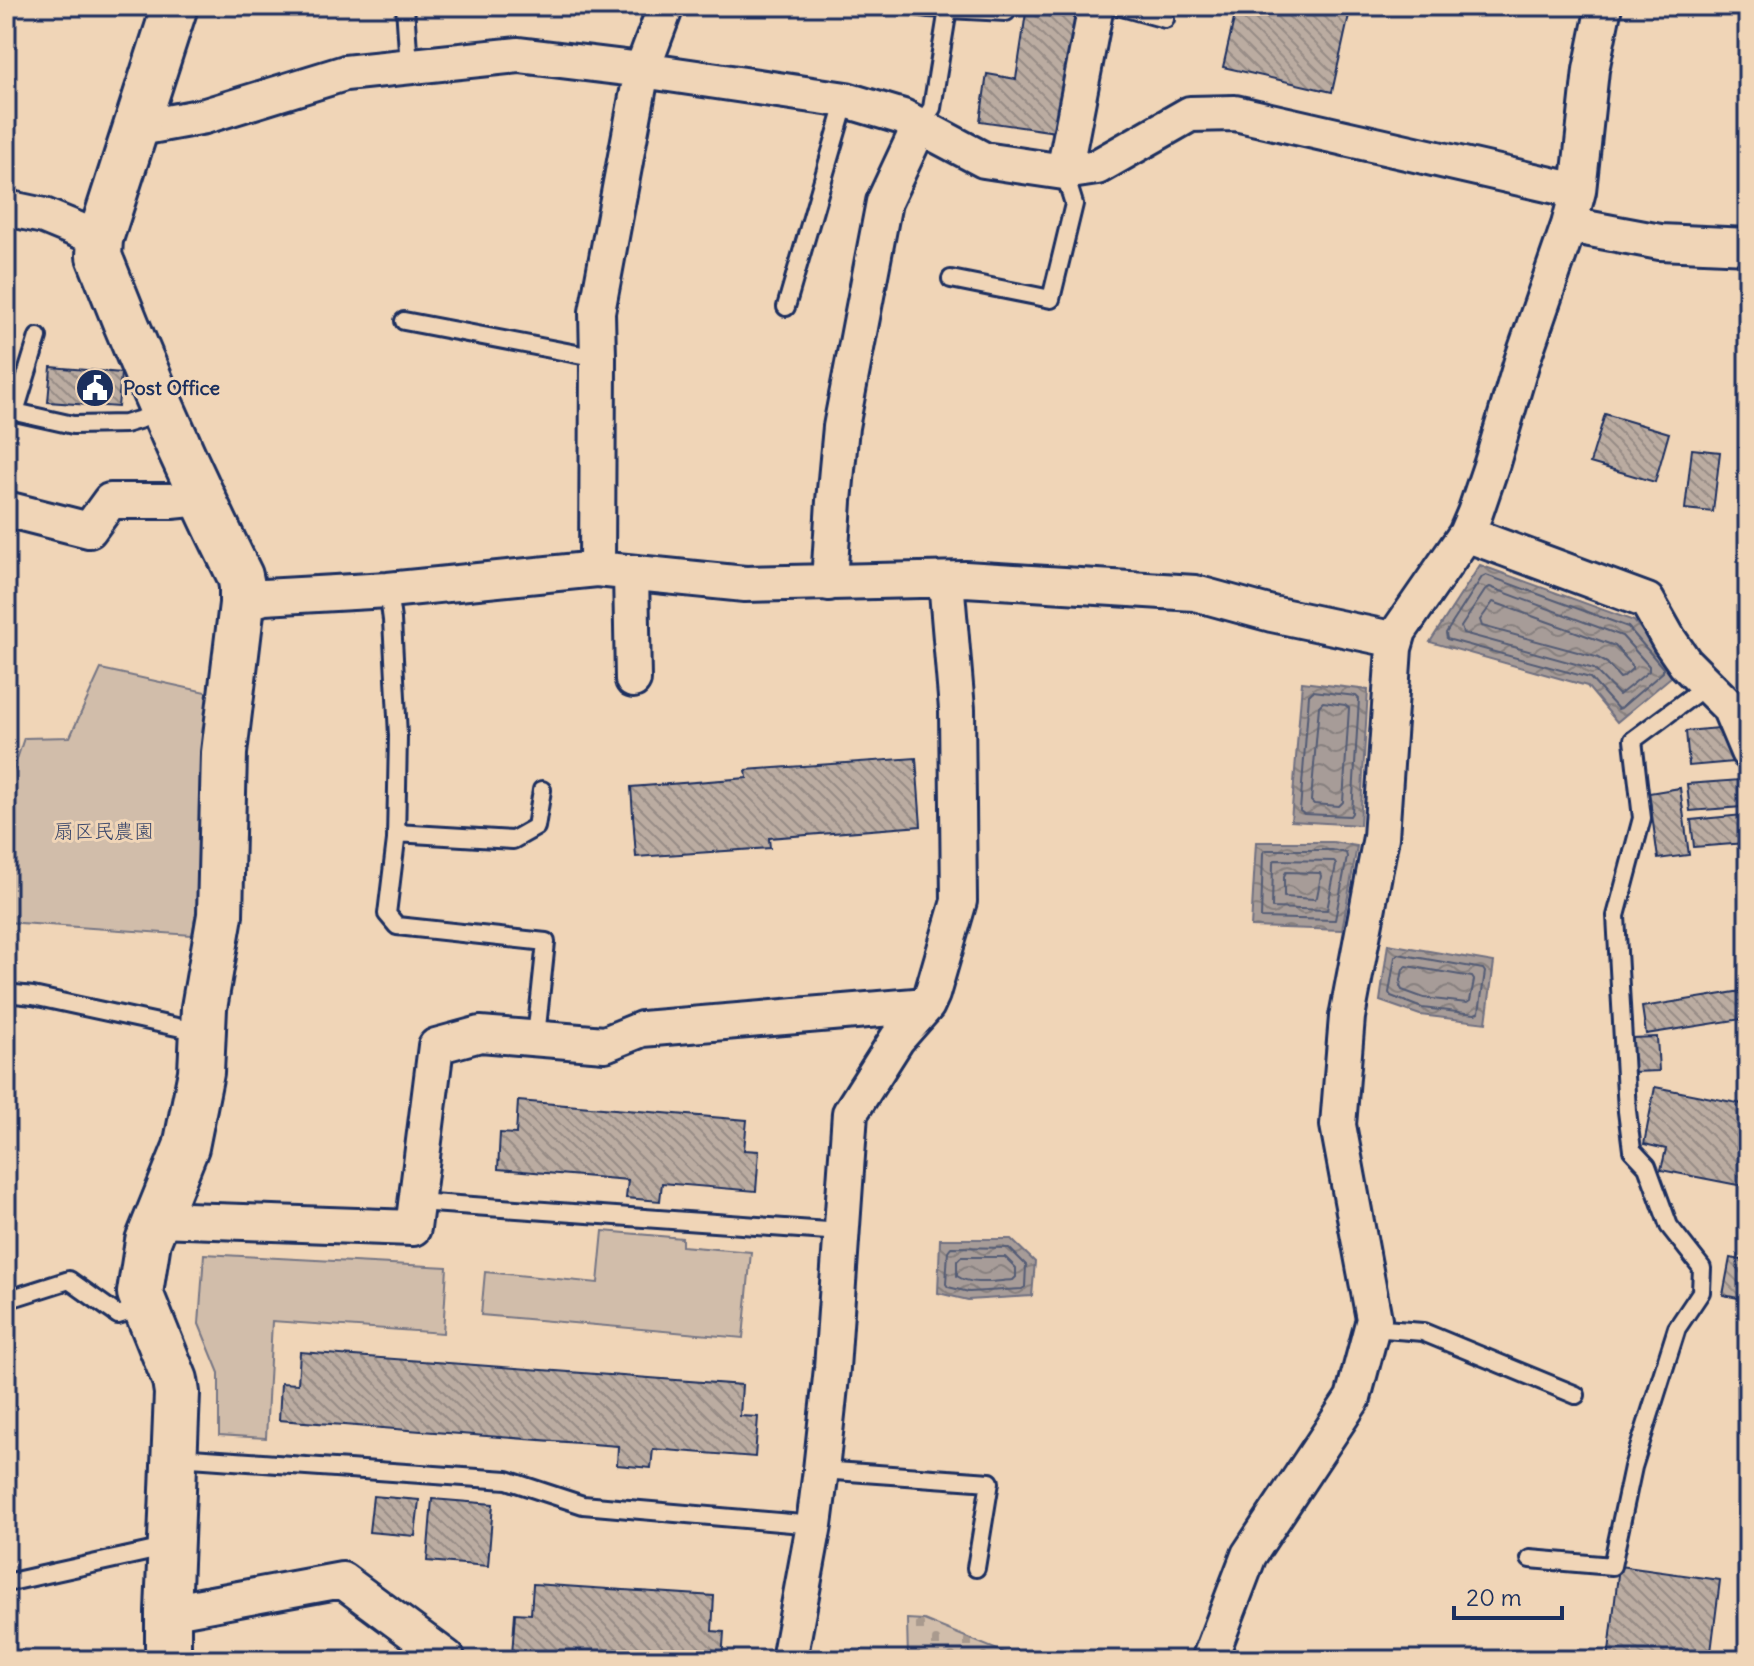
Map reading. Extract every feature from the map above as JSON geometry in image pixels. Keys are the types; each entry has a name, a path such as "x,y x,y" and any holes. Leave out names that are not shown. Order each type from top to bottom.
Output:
{"street":[{"path":"168,1660 177,1393 175,1380 140,1293 148,1241 186,1147 201,1072 204,1008 220,915 224,753 242,586 163,413 99,256 100,239 175,6"},
{"path":"597,569 597,312 642,70 666,6"},
{"path":"1064,172 1096,6"},
{"path":"1209,1660 1249,1555 1353,1398 1374,1319 1338,1125 1347,1017 1381,837 1394,648 1399,631 1466,534 1488,476 1578,191 1591,70 1604,6"},
{"path":"134,129 205,116 345,73 519,55 846,100 903,117 984,160 1064,172 1097,167 1190,114 1235,113 1578,191"},
{"path":"829,583 841,427 884,202 920,125"},
{"path":"6,208 44,216 100,239"},
{"path":"1569,225 1660,242 1748,246"},
{"path":"6,509 89,530 110,501 202,498"},
{"path":"1466,534 1647,601 1685,663 1729,707 1748,752"},
{"path":"242,604 264,597 388,590 597,569 745,584 965,579 1195,593 1272,614 1396,640"},
{"path":"631,573 633,680"},
{"path":"789,1660 821,1470 832,1368 850,1113 897,1039 927,1005 959,901 957,709 946,580"},
{"path":"157,1219 413,1228 436,1046 480,1034 605,1044 642,1029 927,1005"},
{"path":"168,1612 342,1580 430,1644 447,1660"}],"lane":[{"path":"405,6 409,66"},
{"path":"915,6 1006,12"},
{"path":"1118,6 1165,19"},
{"path":"920,125 932,108 948,9"},
{"path":"786,307 846,100"},
{"path":"951,279 1051,299 1074,204 1064,172"},
{"path":"404,321 598,358"},
{"path":"38,337 15,412 73,425 125,424 163,413"},
{"path":"388,590 398,736 396,833 387,914 397,926 546,942 536,1037"},
{"path":"1530,1559 1612,1566 1633,1467 1677,1328 1701,1292 1702,1268 1669,1226 1647,1166 1632,1150 1616,916 1642,818 1633,740 1707,685"},
{"path":"396,833 513,840 536,827 542,790"},
{"path":"6,993 203,1032"},
{"path":"417,1202 842,1232"},
{"path":"6,1300 69,1280 118,1315 145,1307"},
{"path":"1371,1328 1423,1332 1576,1395"},
{"path":"174,1456 507,1480 583,1505 814,1525"},
{"path":"821,1470 990,1482 976,1568"},
{"path":"6,1583 170,1547"}],"green space":[{"name":"扇区民農園","path":"101,669 210,693 199,897 192,935 6,922 6,786 24,738 70,737"},
{"path":"603,1231 682,1238 682,1246 751,1252 743,1338 481,1315 485,1272 598,1283"},
{"path":"204,1254 447,1267 443,1333 272,1321 266,1438 219,1435 219,1373 199,1324"},
{"path":"907,1619 924,1620 1005,1653 1003,1660 908,1660"}],"water":[{"path":"1480,565 1634,621 1677,672 1617,722 1587,686 1430,642"},
{"path":"1302,682 1368,690 1360,825 1291,821"},
{"path":"1256,842 1333,842 1357,846 1342,930 1251,927"},
{"path":"1388,944 1494,962 1486,1023 1420,1015 1380,1001"},
{"path":"940,1239 1011,1239 1035,1262 1032,1296 968,1300 938,1293"}],"building":[{"path":"1027,6 1082,6 1063,133 980,121 987,74 1016,79"},
{"path":"1237,6 1351,6 1332,92 1223,67"},
{"path":"51,367 121,373 118,407 48,402"},
{"path":"1605,414 1669,433 1655,482 1590,463"},
{"path":"1692,449 1720,452 1713,512 1685,509"},
{"path":"1730,727 1733,762 1689,766 1686,731"},
{"path":"916,758 921,826 769,838 770,848 636,857 631,787 747,778 746,770"},
{"path":"1740,780 1742,807 1690,811 1687,784"},
{"path":"1680,788 1689,855 1658,859 1649,793"},
{"path":"1743,815 1746,843 1694,847 1691,820"},
{"path":"1748,990 1748,1018 1646,1034 1642,1007"},
{"path":"1657,1037 1659,1071 1633,1072 1631,1038"},
{"path":"1655,1087 1748,1105 1748,1187 1661,1170 1666,1149 1644,1144"},
{"path":"518,1101 747,1120 744,1150 759,1151 756,1191 662,1183 660,1201 626,1198 628,1180 498,1169 500,1133 516,1134"},
{"path":"1730,1258 1748,1261 1748,1300 1723,1295"},
{"path":"300,1352 742,1385 740,1416 758,1417 755,1457 653,1449 651,1468 617,1465 618,1446 279,1420 281,1383 298,1384"},
{"path":"373,1496 419,1500 415,1536 369,1532"},
{"path":"432,1499 493,1504 488,1566 427,1561"},
{"path":"1619,1566 1720,1580 1710,1660 1608,1660"},
{"path":"533,1584 714,1596 712,1631 724,1632 722,1660 586,1660 512,1655 515,1613 531,1614"}],"place":[{"name":"Post Office","path":"95,388"}]}
